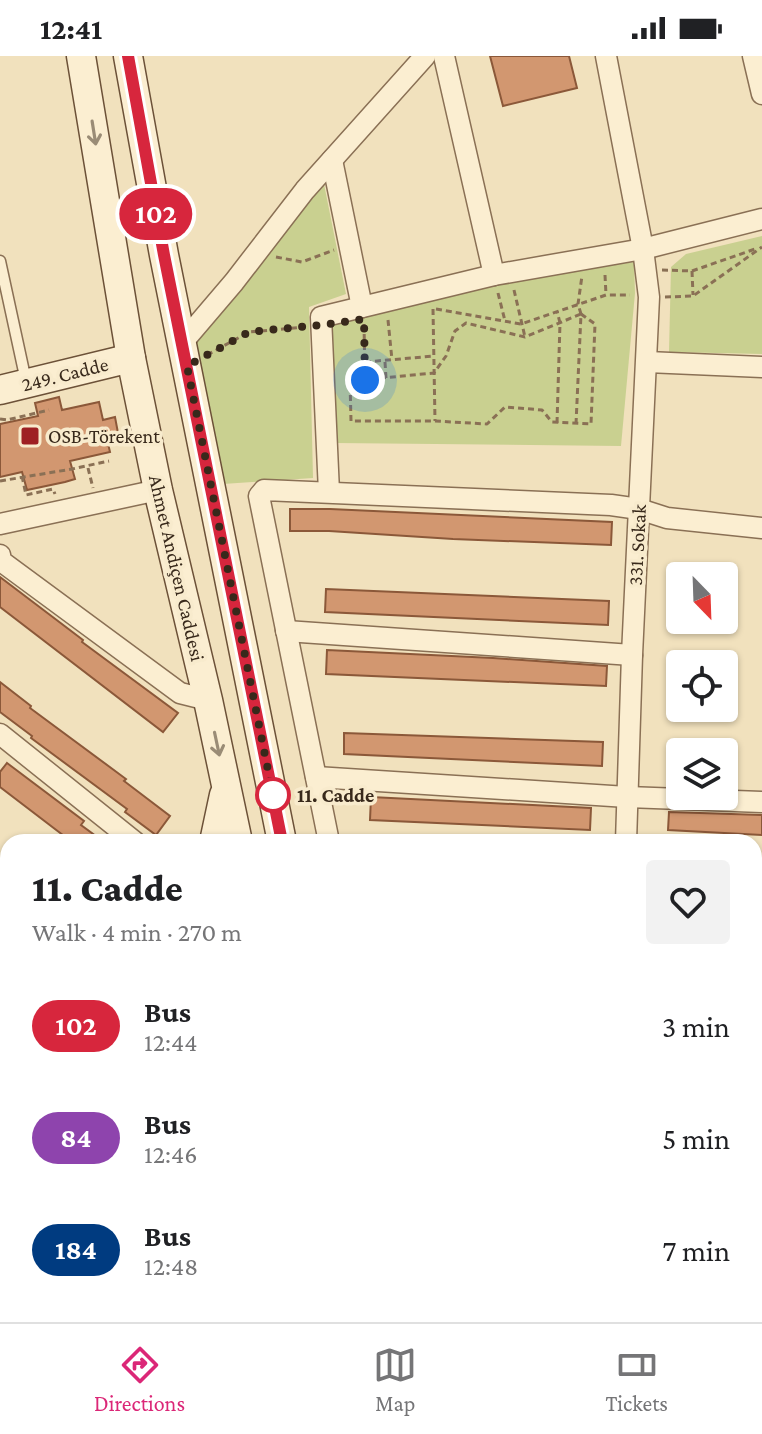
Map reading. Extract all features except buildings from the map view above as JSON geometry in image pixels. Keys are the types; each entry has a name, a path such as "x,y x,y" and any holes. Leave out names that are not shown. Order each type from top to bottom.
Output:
{"main road":[{"name":"Ahmet Andiçen Caddesi","path":"81,56 131,358 236,834"},
{"path":"128,56 164,255 280,834"},
{"name":"249. Cadde","path":"13,387 131,358"},
{"path":"216,834 226,787"}],"street":[{"path":"184,355 256,253 332,160 425,56"},
{"path":"444,56 502,273"},
{"name":"331. Sokak","path":"606,56 643,249 649,297 626,834"},
{"path":"753,56 762,94"},
{"path":"332,160 363,313"},
{"path":"329,492 321,317 363,313 502,273 643,249 762,219"},
{"path":"647,362 762,367"},
{"path":"0,524 158,490"},
{"path":"327,834 260,492 329,492 611,505 639,509 667,518 762,528"},
{"path":"0,559 180,693 208,700"},
{"path":"286,631 632,655"},
{"path":"0,734 125,834"},
{"path":"316,777 627,797 762,802"}],"lane":[{"path":"0,261 13,387"}],"path":[{"path":"256,253 302,262 349,245"},
{"path":"646,270 692,271 762,247"},
{"path":"435,421 433,308 521,324 606,295 693,296 762,247"},
{"path":"692,271 693,296"},
{"path":"502,273 505,321"},
{"path":"502,273 525,337"},
{"path":"576,424 581,314 578,304"},
{"path":"557,311 560,323 557,423"},
{"path":"363,313 365,380"},
{"path":"581,314 595,324 591,424 557,423 552,422 542,410 505,407 487,424 351,421 350,381 434,373 446,356 455,331 466,323 525,337 581,314"},
{"path":"388,315 392,360"},
{"path":"184,355 249,332 321,325"},
{"path":"365,362 434,356"},
{"path":"385,360 386,378"},
{"path":"0,419 49,410"},
{"path":"0,481 109,461"},
{"path":"88,466 92,485"},
{"path":"22,476 26,495 53,489 55,495"}],"green space":[{"path":"324,184 346,294 309,307 313,478 223,484 196,343"},
{"path":"762,236 762,354 669,352 671,267 686,254"},
{"path":"634,262 635,293 621,446 335,443 332,323 504,282"}],"bus line":[{"name":"102","path":"128,56 164,255 280,834"}],"place":[{"name":"OSB-Törekent","path":"30,436"},
{"name":"11. Cadde","path":"273,795"}],"route":[{"path":"273,795 187,366 249,332 364,319 365,380"}]}
